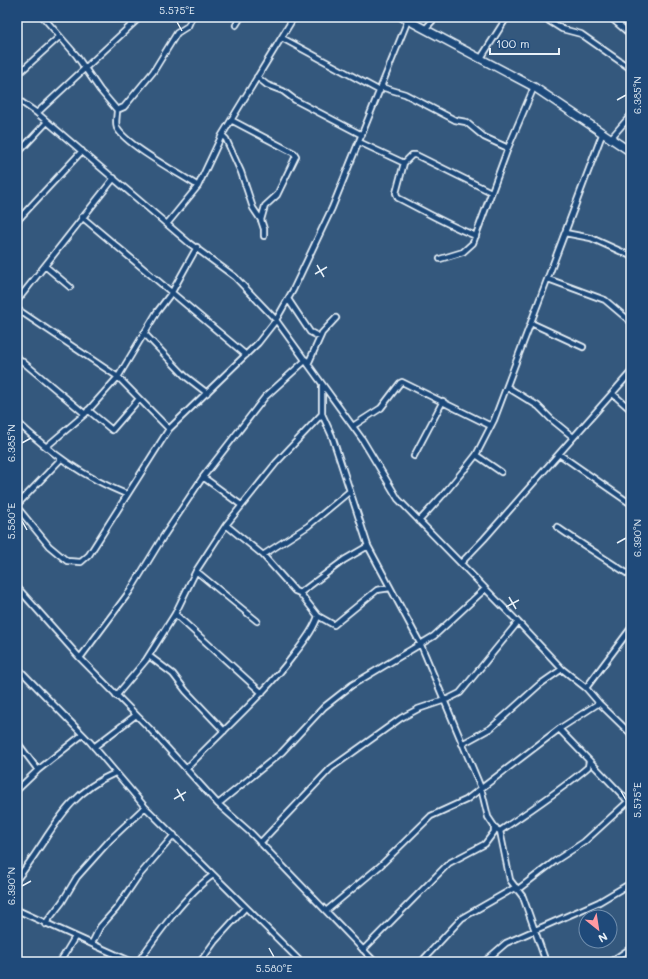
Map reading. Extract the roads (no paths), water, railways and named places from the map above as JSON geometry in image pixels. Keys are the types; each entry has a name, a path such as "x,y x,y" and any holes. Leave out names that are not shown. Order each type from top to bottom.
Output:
{"main road":[{"path":"405,19 482,58 534,87 631,152"}],"street":[{"path":"42,17 86,68 100,90 117,110 117,128 122,134 146,154 198,186"},
{"path":"37,114 140,17"},
{"path":"117,110 124,107 153,72 177,33 188,26 192,17"},
{"path":"236,25 241,17"},
{"path":"167,224 198,186 222,135 294,17"},
{"path":"425,29 436,17"},
{"path":"482,58 507,17"},
{"path":"543,17 562,29 581,34 631,69"},
{"path":"610,17 631,35"},
{"path":"61,459 17,506 49,546 67,561 81,562 89,555 126,494 169,429 258,343 276,320 288,299 332,208 380,89 405,19"},
{"path":"17,74 60,37"},
{"path":"282,38 380,89 405,94 455,120 466,122 484,137 508,148"},
{"path":"257,77 267,85 284,91 295,100 362,135"},
{"path":"440,259 463,252 473,243 508,148 534,87"},
{"path":"17,99 82,151 167,224 235,277 276,320 307,362 322,386 353,426 398,500 461,563 562,669 586,688 598,703 631,734"},
{"path":"611,138 631,115"},
{"path":"231,120 294,153 296,156 277,195 265,206 261,220"},
{"path":"17,154 47,122"},
{"path":"419,521 476,455 491,426 603,132"},
{"path":"222,135 226,139 241,172 253,208 261,220 264,229 264,236"},
{"path":"359,142 404,163"},
{"path":"17,221 82,151"},
{"path":"476,236 448,226 421,209 398,198 396,193 404,163 412,155 416,155 491,192"},
{"path":"17,301 114,178"},
{"path":"82,217 246,355"},
{"path":"565,233 591,238 631,256"},
{"path":"46,447 86,412 118,377 144,333 172,292 197,247"},
{"path":"45,266 70,287"},
{"path":"548,279 605,300 631,322"},
{"path":"288,299 310,332 320,336"},
{"path":"17,309 118,377 169,429"},
{"path":"80,658 130,591 163,537 203,478 265,397 307,362 320,336 336,318"},
{"path":"531,323 583,347"},
{"path":"144,333 185,376 207,393"},
{"path":"17,357 86,412 112,430 139,399"},
{"path":"461,563 484,539 631,372"},
{"path":"353,426 381,408 402,382 444,401 491,426"},
{"path":"322,386 322,414 332,436 368,546 420,645 444,700 481,788 488,817 498,830 504,843 506,866 510,880 523,898 546,962"},
{"path":"507,387 538,406 573,437"},
{"path":"613,394 631,410"},
{"path":"414,456 444,401"},
{"path":"116,696 149,656 175,614 196,571 226,525 276,463 322,414"},
{"path":"17,422 61,459 105,485 126,494"},
{"path":"559,454 631,504"},
{"path":"476,455 501,472"},
{"path":"203,478 241,505"},
{"path":"263,555 308,526 350,491"},
{"path":"226,525 263,555 295,591 300,593 318,616 334,625 377,590 390,588"},
{"path":"557,527 631,576"},
{"path":"300,593 344,560 368,546"},
{"path":"196,571 257,621"},
{"path":"17,587 80,658 136,715 218,804 260,843 375,962"},
{"path":"218,804 282,752 324,707 352,685 420,645 454,619 485,589"},
{"path":"175,614 262,694"},
{"path":"186,769 262,694 282,671 304,641 318,616"},
{"path":"260,843 331,768 401,718 427,705 460,693 518,622"},
{"path":"586,688 631,628"},
{"path":"149,656 173,674 186,691 224,730"},
{"path":"17,668 94,747 145,807 300,962"},
{"path":"462,744 490,728 539,685 562,669"},
{"path":"326,911 380,866 431,816 466,800 559,729 598,703"},
{"path":"94,747 136,715"},
{"path":"421,962 462,918 517,888 584,842 628,799 559,729"},
{"path":"17,790 38,770 82,735"},
{"path":"17,742 38,770"},
{"path":"363,950 450,863 485,844 494,832 494,828 498,830 553,796 588,767 589,761"},
{"path":"17,879 32,861 68,805 97,780 115,773"},
{"path":"45,924 82,872 110,840 145,807"},
{"path":"92,943 100,927 116,909 137,878 174,835"},
{"path":"138,962 180,908 205,881 213,875"},
{"path":"484,962 506,943 598,902 631,884"},
{"path":"200,962 215,941 245,908"},
{"path":"17,910 45,924 92,943 132,962"},
{"path":"60,962 74,937"},
{"path":"610,962 631,948"},
{"path":"118,962 121,957"}]}
